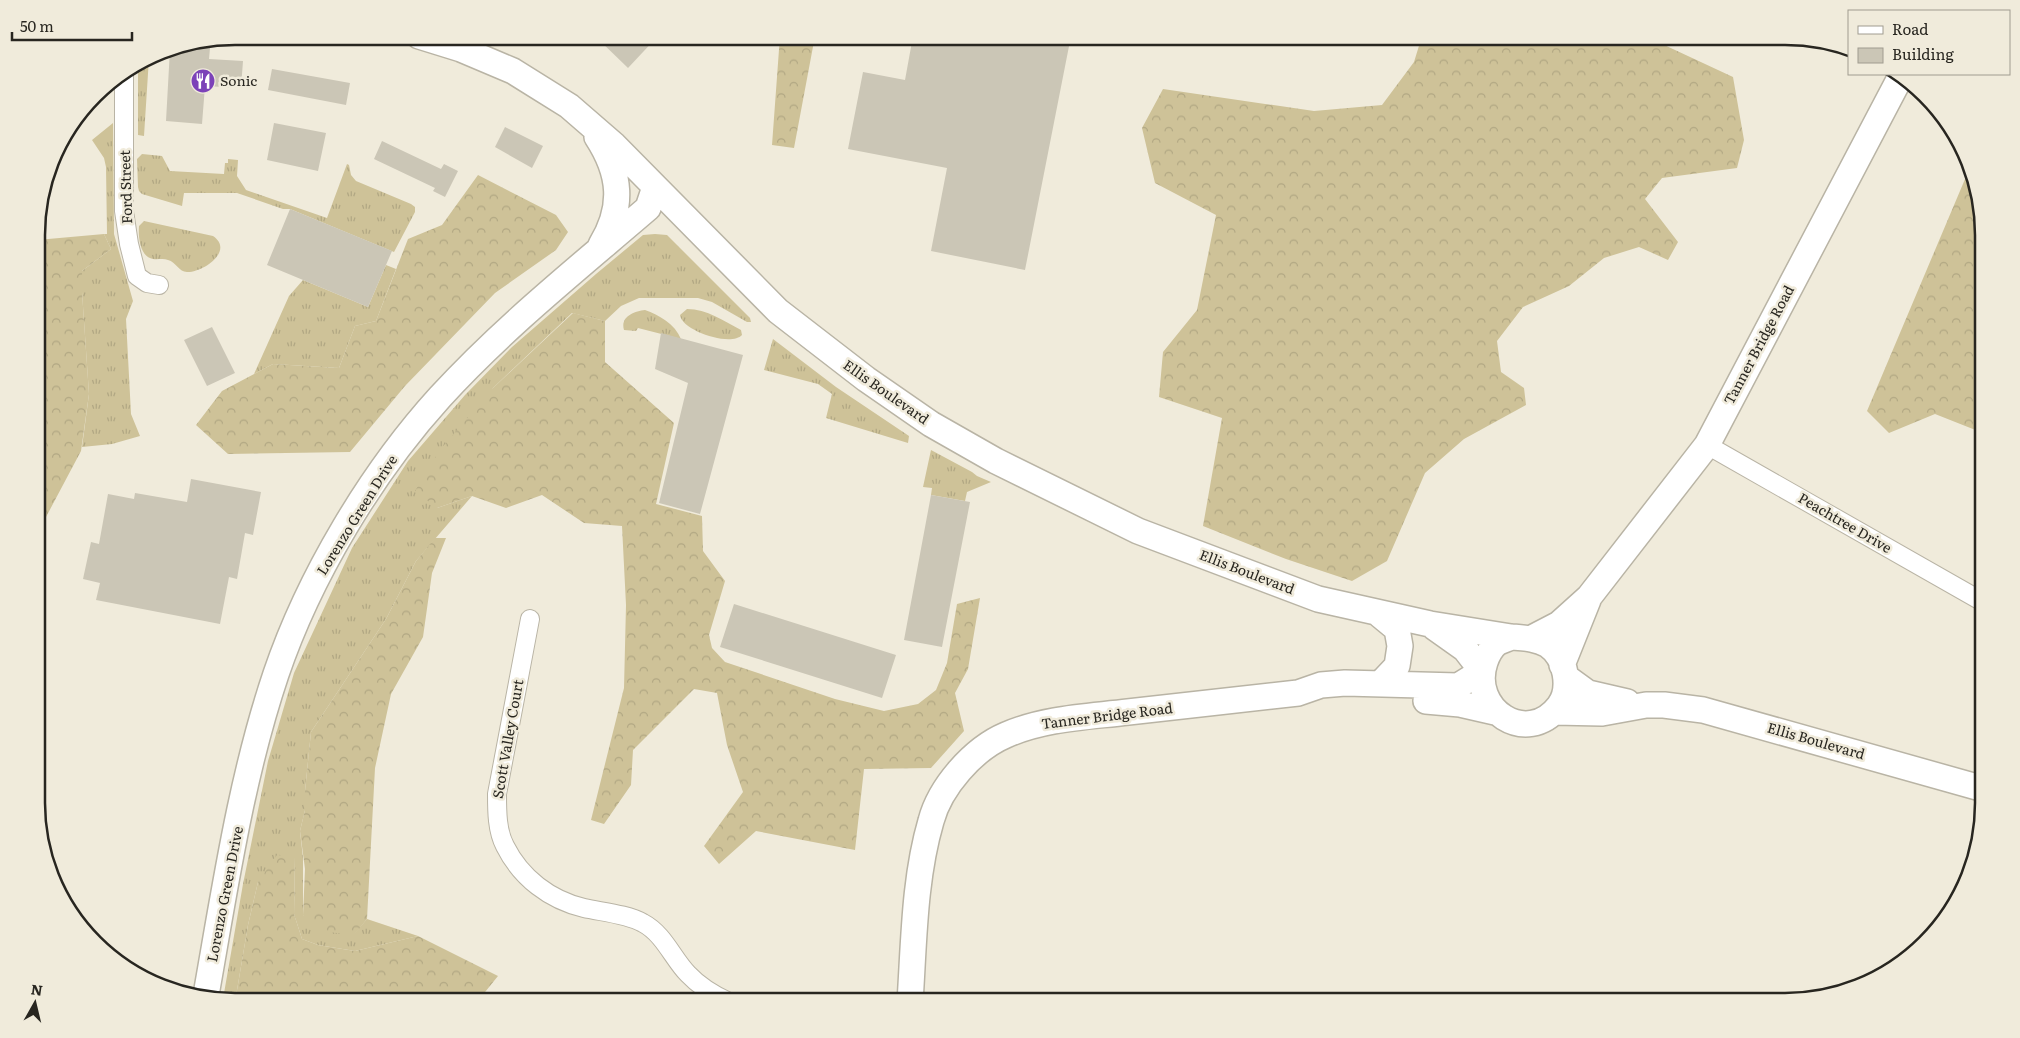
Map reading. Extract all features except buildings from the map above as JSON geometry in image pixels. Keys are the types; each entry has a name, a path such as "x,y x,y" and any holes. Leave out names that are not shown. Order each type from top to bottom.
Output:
{"main road":[{"name":"Ellis Boulevard","path":"448,45 513,71 569,106 614,145 778,311 866,379 931,424 996,461 1138,531 1318,599 1430,624 1521,638"},
{"name":"Tanner Bridge Road","path":"1521,638 1560,624 1589,597 1706,445 1898,82"},
{"path":"569,106 598,139 612,166 617,189 616,208 608,233 602,244 586,261"},
{"name":"Lorenzo Green Drive","path":"207,990 226,882 250,769 277,674 311,592 335,544 380,474 433,405 481,355 648,208 655,187"},
{"name":"Tanner Bridge Road","path":"1564,671 1589,597"},
{"path":"1380,614 1397,629 1400,646 1396,666 1380,684"},
{"name":"Ellis Boulevard","path":"1430,624 1465,649 1482,671"},
{"path":"1521,638 1548,645 1558,654 1564,671 1566,690 1562,702 1554,712 1543,720 1531,724 1518,724 1505,719 1495,712 1486,698 1481,682 1482,671 1488,655 1497,643 1521,638"},
{"name":"Tanner Bridge Road","path":"911,993 918,889 931,819 944,793 960,769 974,754 1005,735 1046,721 1298,693 1321,685 1345,683 1458,686 1482,671"},
{"name":"Ellis Boulevard","path":"1564,671 1588,693 1610,700 1703,710 1975,787"},
{"name":"Tanner Bridge Road","path":"1298,693 1317,697 1398,698 1460,704 1495,712"},
{"name":"Ellis Boulevard","path":"1554,712 1602,713 1646,705"}],"street":[{"name":"Ford Street","path":"124,80 124,211 129,244 137,276 146,283 160,285"},
{"name":"Peachtree Drive","path":"1706,445 1975,597"},
{"name":"Scott Valley Court","path":"530,619 497,794 497,818 505,846 522,871 544,892 562,902 643,923 669,947 688,974 710,993"}],"green space":[{"path":"779,45 813,45 794,148 772,145"},
{"path":"1419,45 1664,45 1733,77 1744,140 1737,168 1662,178 1645,199 1678,242 1668,260 1639,247 1604,258 1569,286 1523,307 1497,341 1501,372 1524,388 1526,405 1464,439 1425,473 1387,561 1352,581 1286,559 1203,526 1222,418 1159,397 1163,352 1197,310 1216,215 1155,183 1142,128 1163,89 1314,111 1382,105 1414,62"},
{"path":"148,66 144,136 138,135 138,71"},
{"path":"113,123 114,234 133,301 126,319 131,414 140,436 112,444 82,447 89,394 82,271 111,249 104,234 107,234 106,167 104,158 92,140"},
{"path":"142,154 162,156 170,171 224,174 225,163 228,163 228,159 238,160 237,176 246,190 327,218 347,164 349,165 351,175 356,181 411,204 415,207 415,212 394,252 290,209 283,209 237,193 184,193 182,206 142,194 138,187 137,159"},
{"path":"478,175 556,215 568,232 556,250 495,293 405,386 350,452 228,454 196,425 222,391 273,364 339,368 355,326 376,321 408,239 442,225"},
{"path":"1966,177 1975,222 1975,430 1935,414 1889,433 1867,411"},
{"path":"144,221 213,236 219,242 218,254 208,265 187,272 184,272 168,260 149,257 143,251 139,236 139,226"},
{"path":"104,234 111,249 82,271 89,394 81,451 45,519 45,382 45,239"},
{"path":"643,235 667,235 750,318 751,322 747,322 712,302 698,298 639,298 621,306 605,321 572,313 493,388 437,508 472,496 416,561 386,619 311,732 305,810 300,831 303,858 303,915 354,934 367,919 418,936 355,951 318,945 302,939 294,914 295,857 258,882 248,925 237,993 224,993 243,884 268,761 294,673 352,548 408,461 465,395 512,347"},
{"path":"386,265 396,269 376,321 355,326 339,368 273,364 254,374 289,296 303,280 368,307"},
{"path":"687,309 715,316 741,330 742,335 728,339 708,336 698,332 689,327 680,315"},
{"path":"645,310 666,321 675,329 681,339 638,328 636,331 624,330 623,325 626,318 632,313"},
{"path":"573,313 605,321 605,362 674,423 656,504 702,516 703,551 725,581 709,635 712,648 725,662 835,699 884,711 918,704 936,690 947,663 957,604 980,598 968,669 955,693 964,731 931,768 864,769 855,850 756,831 719,864 704,846 743,792 727,745 717,693 694,689 633,750 631,785 604,824 591,820 624,688 626,605 622,526 584,523 542,495 506,508 472,496 437,508 415,491 439,451 493,388"},
{"path":"773,339 836,387 909,436 908,443 826,418 832,394 818,384 764,370"},
{"path":"931,450 991,482 967,492 965,501 931,495 932,488 923,487"},
{"path":"435,538 446,538 432,573 423,637 391,694 375,768 367,919 354,935 320,931 303,915 305,869 300,831 305,810 311,732 386,619 416,561"},
{"path":"277,855 295,857 294,914 302,939 318,945 355,951 418,936 498,976 484,993 237,993 248,925 258,882"}],"place":[{"name":"Sonic","path":"203,81"}]}
